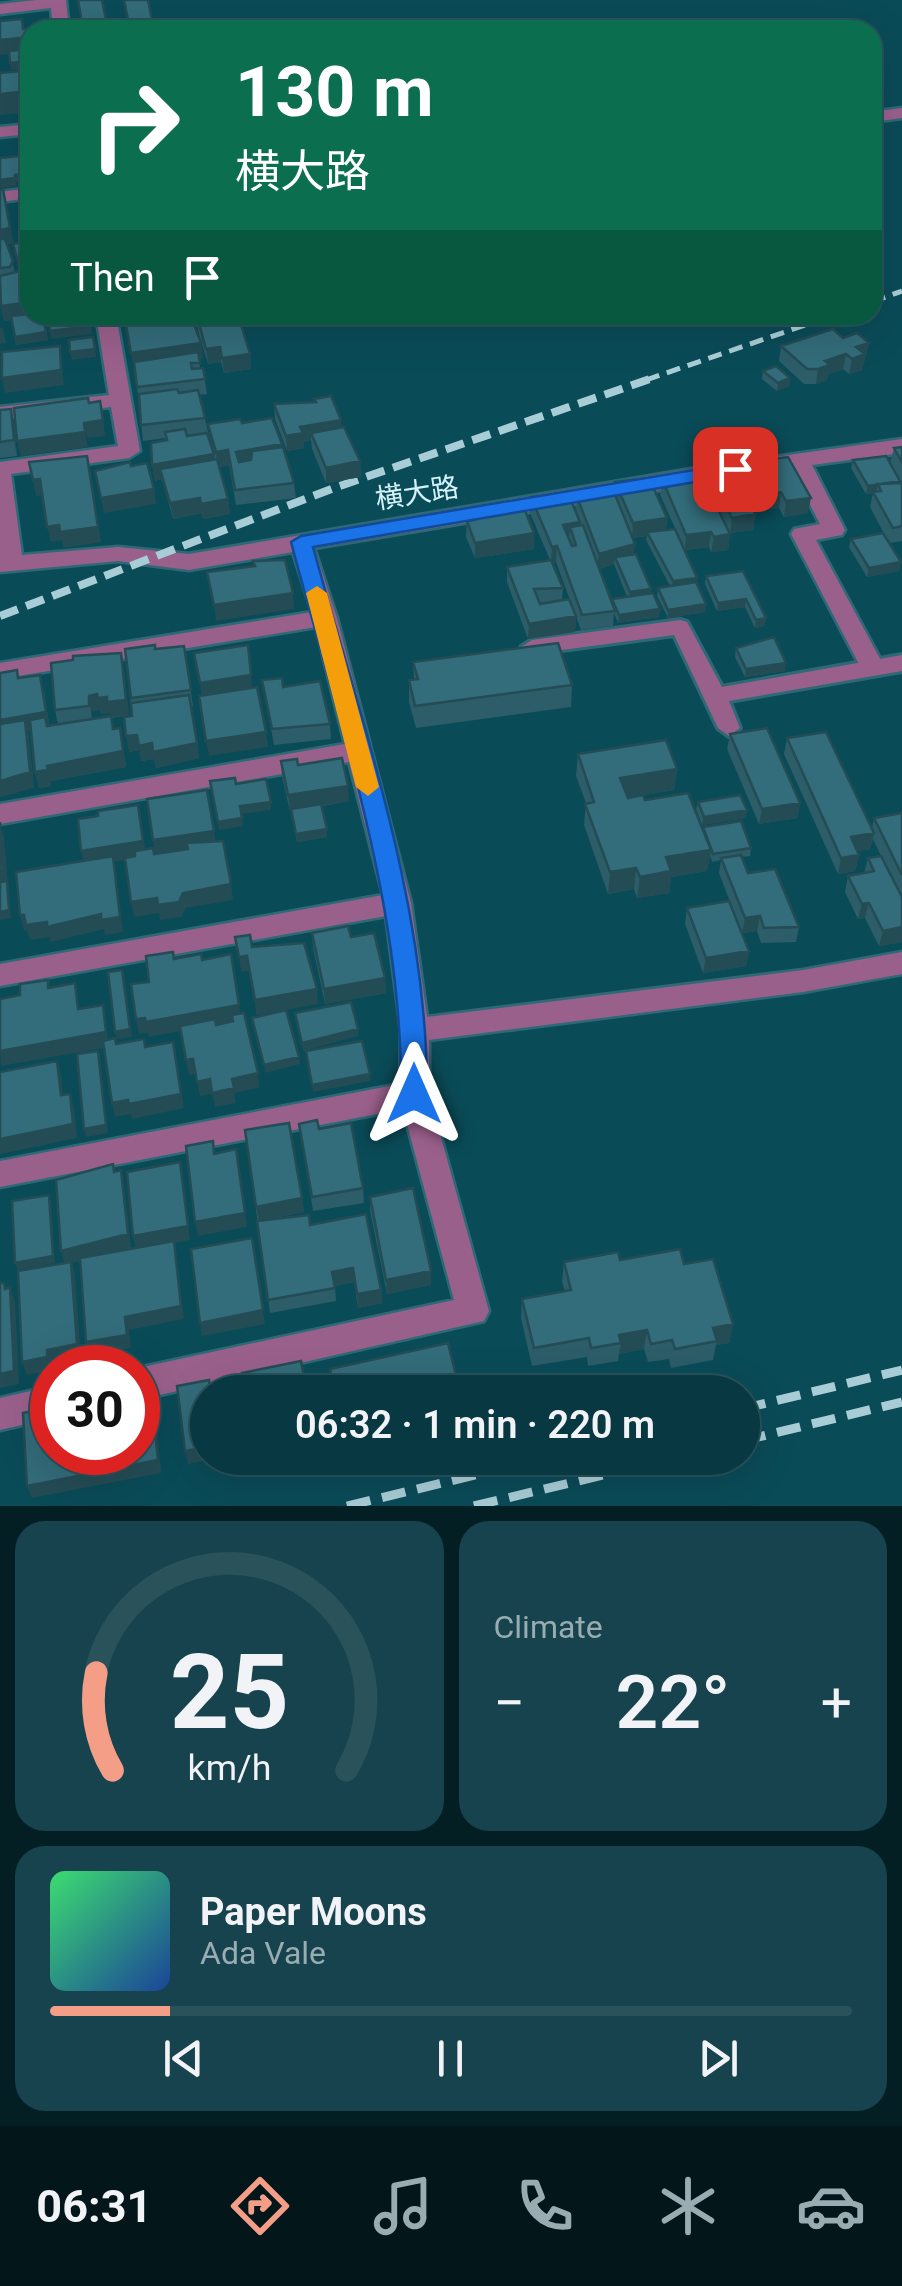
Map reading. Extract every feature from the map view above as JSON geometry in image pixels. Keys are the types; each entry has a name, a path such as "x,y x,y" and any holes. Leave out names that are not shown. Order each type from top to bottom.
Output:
{"street":[{"path":"0,10 59,2 61,20"},
{"path":"6,563 0,470 129,451 108,325"},
{"path":"0,413 122,400"},
{"name":"横大路","path":"6,563 118,554 189,562 902,446"},
{"path":"798,460 834,530 802,534 873,668"},
{"path":"160,1379 473,1311 414,1094 414,1030 398,903 325,618 301,542"},
{"path":"0,671 325,618"},
{"path":"0,814 359,752"},
{"path":"0,974 398,903"},
{"path":"414,1030 803,981 902,962"},
{"path":"0,1174 414,1094"},
{"path":"0,1414 30,1407"}],"lane":[{"path":"523,648 680,627 730,728"},
{"path":"716,696 902,663"}],"building":[{"path":"78,0 102,0 106,20 81,20"},
{"path":"124,0 148,0 152,20 128,20"},
{"path":"22,19 20,38 0,40 0,21"},
{"path":"20,50 20,62 10,63 9,51"},
{"path":"20,71 20,92 0,94 0,73"},
{"path":"20,156 20,174 0,180 0,158"},
{"path":"3,189 10,228 0,230 0,190"},
{"path":"0,239 5,239 13,261 10,267 0,268"},
{"path":"20,243 20,265 19,265 13,244"},
{"path":"20,271 20,303 1,306 0,276"},
{"path":"20,315 20,325 44,325 46,332 15,337 11,316"},
{"path":"49,325 91,326 50,331"},
{"path":"126,325 194,325 201,343 131,353"},
{"path":"199,325 241,325 250,354 222,358 220,347 206,349"},
{"path":"833,329 843,338 857,333 869,343 856,347 865,354 852,359 846,354 825,361 830,365 807,369 781,346"},
{"path":"93,337 95,349 70,352 69,340"},
{"path":"60,346 61,370 2,378 2,352"},
{"path":"198,352 200,363 191,363 192,369 203,368 205,379 137,387 134,362"},
{"path":"776,366 790,378 778,383 763,371"},
{"path":"177,389 179,393 198,390 205,418 141,425 139,394"},
{"path":"331,396 341,420 300,427 303,433 286,436 274,404 316,402 314,399"},
{"path":"88,398 89,403 100,401 103,420 84,423 85,432 17,441 14,408"},
{"path":"11,409 14,440 0,442 0,410"},
{"path":"272,418 282,444 236,452 239,462 251,460 252,451 283,447 294,483 235,490 228,450 216,452 208,424"},
{"path":"344,427 360,461 326,468 311,433"},
{"path":"185,429 187,436 207,433 214,454 152,465 151,443 167,440 165,432"},
{"path":"87,456 98,527 60,532 59,525 47,527 40,479 33,480 29,462"},
{"path":"886,456 900,481 868,486 853,460"},
{"path":"788,457 811,498 786,501 781,492 746,497 755,514 732,518 707,468"},
{"path":"217,459 228,499 201,504 200,498 170,503 160,469"},
{"path":"130,462 131,466 147,463 154,489 101,498 95,471"},
{"path":"701,474 730,534 686,535 662,479"},
{"path":"649,478 667,518 633,523 615,482"},
{"path":"902,483 902,526 893,528 873,492 881,491 878,484"},
{"path":"614,492 635,544 599,554 577,497"},
{"path":"568,493 580,522 563,525 572,546 576,545 570,527 583,525 615,611 582,615 557,546 552,547 531,497"},
{"path":"522,503 534,533 475,543 467,521 474,520 471,511"},
{"path":"675,529 697,578 673,581 647,532"},
{"path":"883,533 901,562 869,568 851,539"},
{"path":"636,554 651,589 630,592 615,557"},
{"path":"285,560 293,593 214,605 207,572 255,566 253,561"},
{"path":"551,560 563,588 534,589 540,604 569,599 576,616 529,624 507,567"},
{"path":"743,571 766,618 756,620 746,599 718,603 706,576"},
{"path":"696,582 706,604 668,610 658,588"},
{"path":"653,593 660,609 619,615 612,599"},
{"path":"774,637 786,663 746,669 736,648"},
{"path":"558,643 572,685 415,706 409,680 418,679 413,662"},
{"path":"155,645 155,649 184,646 191,690 131,698 125,649"},
{"path":"248,645 251,675 200,683 194,653"},
{"path":"121,653 126,700 107,702 107,697 98,698 97,694 89,696 89,706 55,710 51,663 73,660 73,656"},
{"path":"17,670 18,678 40,675 46,712 0,720 0,673"},
{"path":"282,678 283,687 320,681 330,724 272,729 262,680"},
{"path":"257,687 266,732 206,741 199,696"},
{"path":"189,695 197,743 153,752 152,743 139,746 137,735 126,736 124,717 132,716 131,703"},
{"path":"111,716 113,729 120,728 123,751 47,766 48,770 35,772 30,720 45,717 47,726"},
{"path":"25,720 30,772 0,781 0,724"},
{"path":"767,728 800,803 762,809 730,734"},
{"path":"826,732 874,833 851,837 859,855 841,858 787,738"},
{"path":"666,740 677,769 620,778 628,798 643,795 645,800 688,793 711,850 666,857 671,871 640,877 636,868 610,872 585,804 594,802 578,754"},
{"path":"342,758 348,786 288,795 281,761 297,759 298,765"},
{"path":"235,778 236,784 266,779 271,802 240,806 242,818 218,822 210,781"},
{"path":"207,790 214,831 153,840 147,799"},
{"path":"740,795 747,810 704,817 698,802"},
{"path":"321,804 327,829 296,834 291,809"},
{"path":"138,805 143,841 81,851 78,819 98,816 98,811"},
{"path":"902,813 902,875 874,818"},
{"path":"741,821 751,848 713,854 703,827"},
{"path":"0,822 3,870 0,871"},
{"path":"223,841 231,884 183,893 179,902 158,905 157,898 131,902 125,858 135,856 135,851 153,848 154,854 188,849 186,843"},
{"path":"741,855 748,873 775,869 799,927 764,928 760,916 745,918 721,858"},
{"path":"113,856 120,917 101,920 101,914 47,927 47,922 26,925 24,915 20,915 16,872"},
{"path":"881,856 902,897 902,927 883,931 869,903 862,904 848,876 874,871 868,858"},
{"path":"7,881 9,910 0,912 0,882"},
{"path":"729,901 749,951 706,958 687,908"},
{"path":"348,926 351,937 374,933 385,978 324,989 312,933"},
{"path":"250,935 252,947 304,943 317,989 255,1000 247,956 239,957 235,937"},
{"path":"173,952 174,959 201,954 202,960 231,954 239,1005 146,1022 145,1018 136,1019 131,984 149,982 146,956"},
{"path":"122,970 130,1029 115,1032 108,972"},
{"path":"48,980 48,988 75,983 78,1009 103,1005 106,1032 0,1051 0,999 20,995 20,984"},
{"path":"351,1002 358,1029 302,1043 295,1013"},
{"path":"286,1010 299,1057 264,1065 252,1018"},
{"path":"244,1013 258,1073 232,1079 234,1088 212,1093 210,1079 197,1082 193,1059 186,1060 180,1026 215,1019 216,1025 233,1021 232,1015"},
{"path":"115,1038 116,1044 144,1039 145,1047 173,1042 181,1094 129,1104 128,1100 112,1103 103,1041"},
{"path":"362,1041 370,1074 312,1085 306,1051"},
{"path":"98,1051 106,1125 84,1129 77,1054"},
{"path":"57,1061 61,1095 70,1094 73,1124 0,1139 0,1072"},
{"path":"317,1120 319,1129 351,1123 363,1188 312,1197 299,1124"},
{"path":"289,1123 302,1198 256,1207 245,1130"},
{"path":"213,1141 214,1154 236,1149 245,1213 195,1222 186,1146"},
{"path":"180,1162 188,1226 133,1236 127,1172"},
{"path":"113,1164 114,1172 121,1170 128,1234 61,1251 56,1180"},
{"path":"413,1188 431,1271 386,1280 370,1197"},
{"path":"49,1195 53,1256 15,1263 12,1201"},
{"path":"366,1214 381,1290 357,1294 353,1268 332,1272 335,1288 268,1300 257,1221 309,1215 310,1225"},
{"path":"252,1238 263,1310 200,1323 191,1249"},
{"path":"174,1241 181,1306 125,1317 127,1335 86,1342 80,1258"},
{"path":"680,1249 684,1264 713,1259 733,1324 713,1328 717,1341 675,1349 672,1340 651,1344 647,1330 619,1335 621,1343 591,1348 589,1338 534,1348 522,1299 571,1290 564,1262 618,1252 620,1260"},
{"path":"71,1262 77,1344 30,1345 30,1360 22,1362 18,1271"},
{"path":"0,1283 4,1283 5,1289 10,1287 14,1371 0,1374"},
{"path":"448,1343 456,1375 331,1375 330,1369"},
{"path":"301,1361 304,1375 242,1375"},
{"path":"190,1384 190,1450 185,1451 177,1386"},
{"path":"30,1412 30,1475 82,1475 27,1486 23,1413"}],"railway":[{"path":"882,298 902,291"},
{"path":"646,380 805,325"},
{"path":"0,616 334,488 653,378"},
{"path":"760,1405 902,1370"},
{"path":"760,1437 902,1402"},
{"path":"347,1506 475,1475"},
{"path":"474,1506 603,1475"}],"slow traffic":[{"path":"317,593 368,787"}],"route":[{"path":"414,1094 414,1030 398,903 325,618 301,542 735,469"}]}
